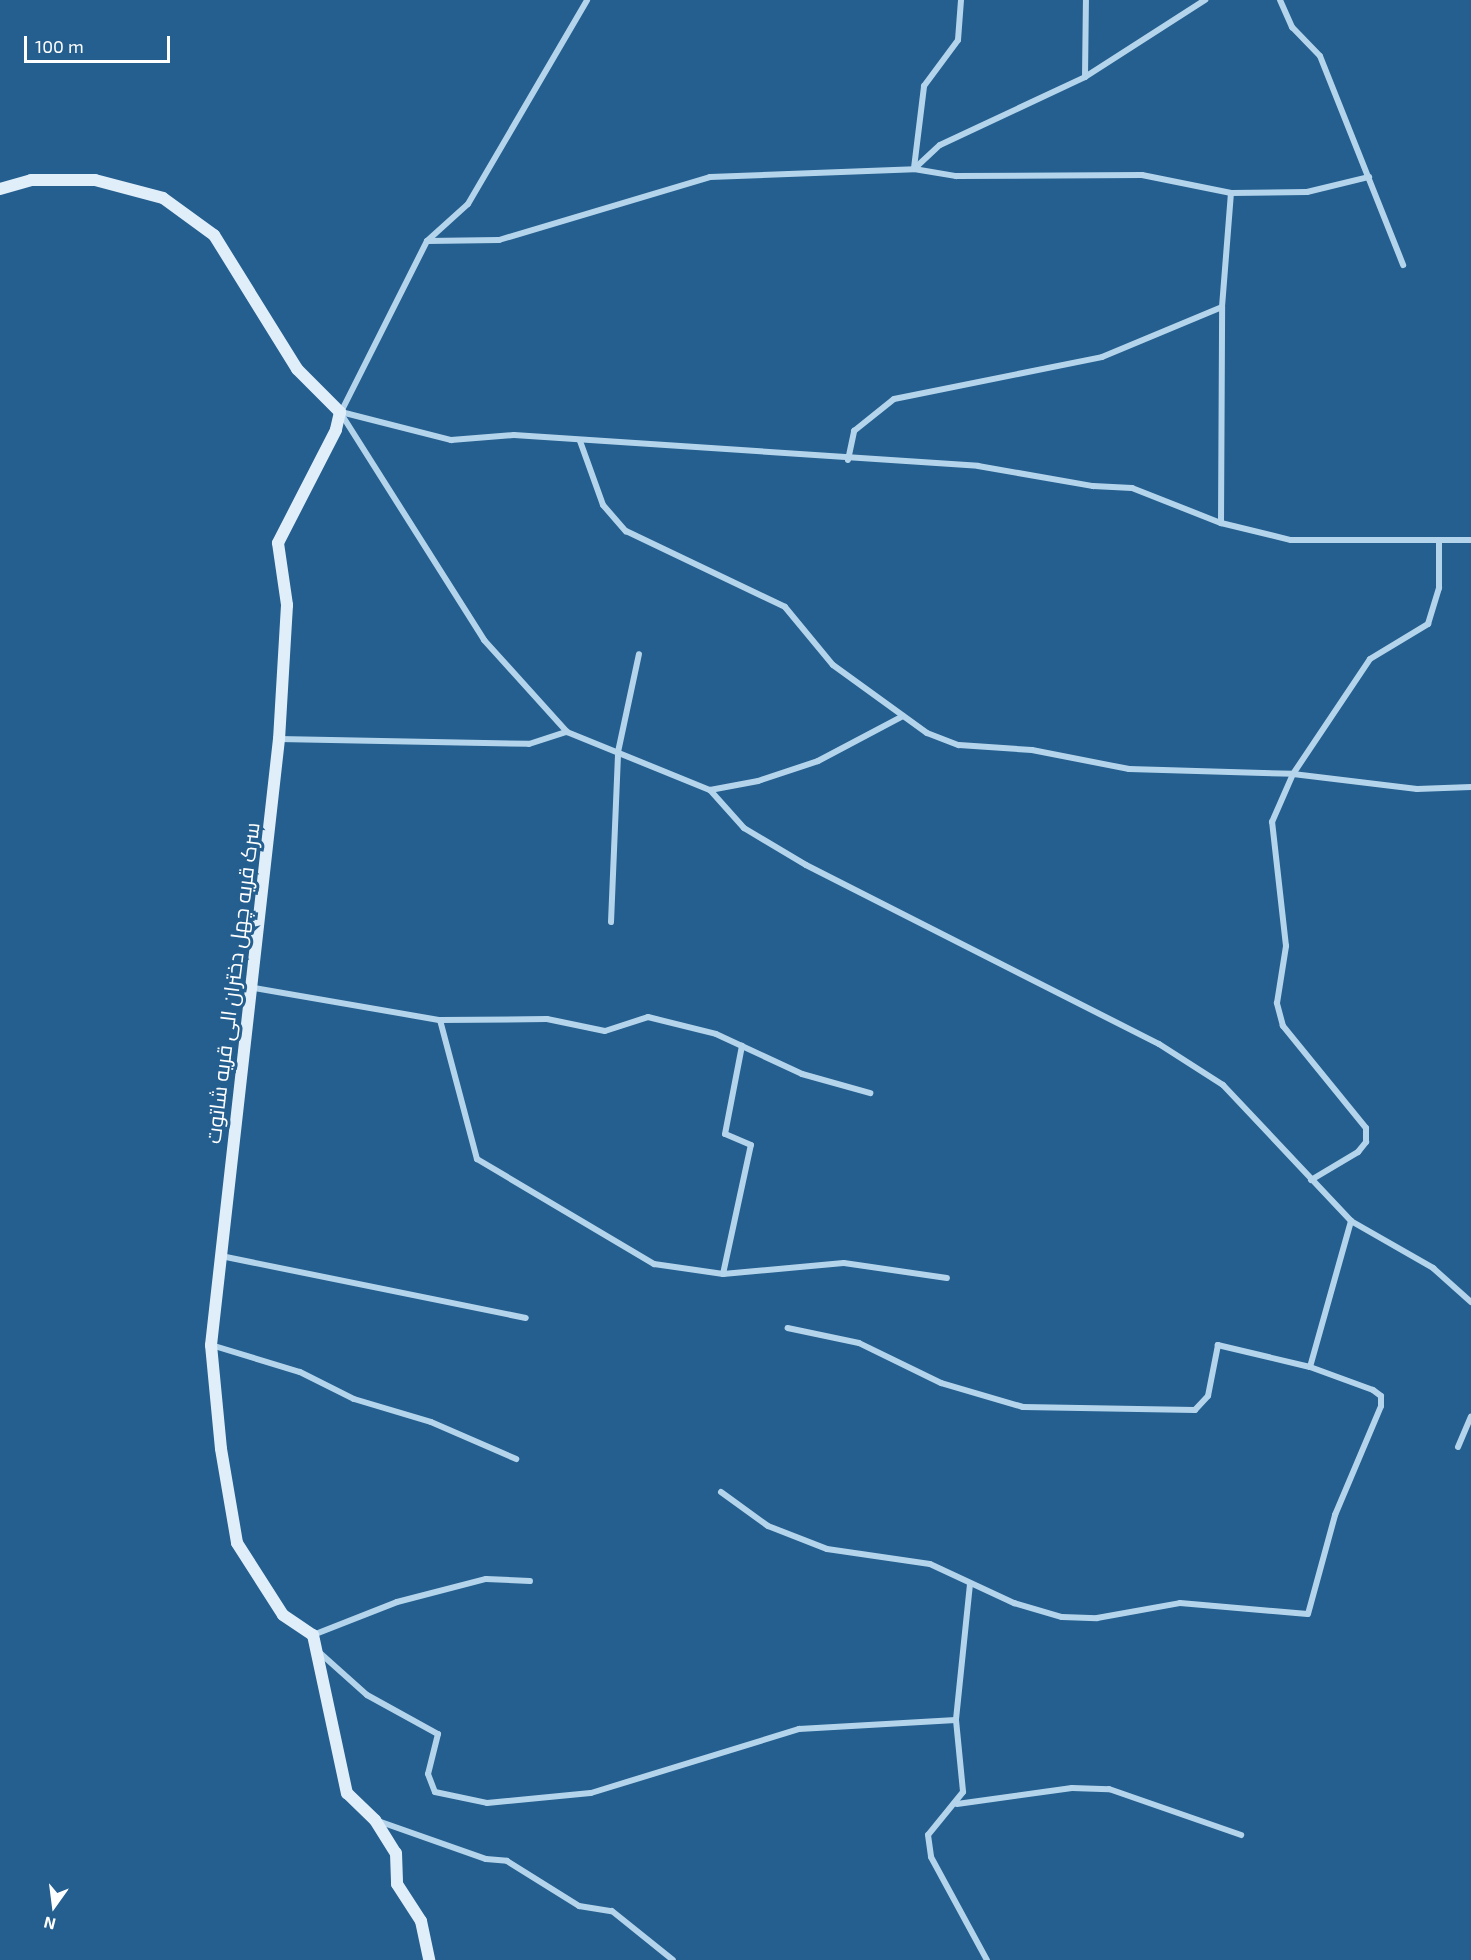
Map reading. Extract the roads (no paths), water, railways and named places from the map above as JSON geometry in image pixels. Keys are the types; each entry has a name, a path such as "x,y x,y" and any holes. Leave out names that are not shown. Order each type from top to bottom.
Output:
{"street":[{"path":"340,412 427,241 468,204 587,0"},
{"path":"914,169 924,86 958,40 961,0"},
{"path":"1085,77 1086,0"},
{"path":"914,169 940,145 1085,77 1205,0"},
{"path":"1280,0 1292,27 1320,56 1403,265"},
{"path":"427,241 499,240 710,177 914,169 956,176 1142,175 1232,194 1307,192 1369,177"},
{"path":"0,189 31,180 96,180 163,198 214,235 297,369 340,412 484,640 567,732 710,790 744,828 806,865 1057,990 1223,1085 1351,1221 1433,1268 1471,1302"},
{"path":"1221,523 1222,307 1232,194"},
{"path":"848,460 854,431 894,399 1102,357 1222,307"},
{"path":"340,412 452,440 514,435 848,460 967,464 1093,486 1132,488 1221,523 1291,540 1471,540"},
{"name":"سرک قریه چهل دختران الی قریه شاتوت","path":"313,1635 283,1615 237,1543 221,1449 211,1345 254,988 279,739 287,605 279,543 336,430 340,412"},
{"path":"580,441 603,505 626,531 785,607 833,665 927,733 959,746 1032,750 1129,770 1293,774 1417,789 1471,787"},
{"path":"1311,1180 1358,1152 1366,1142 1366,1128 1289,1034 1277,1003 1286,946 1272,822 1293,774 1370,658 1428,624 1439,588 1439,541"},
{"path":"611,922 618,752 639,654"},
{"path":"710,790 758,781 818,761 903,716"},
{"path":"279,739 530,744 567,732"},
{"path":"254,988 440,1020 547,1019 605,1030 648,1017 742,1046 802,1074 870,1093"},
{"path":"440,1020 477,1160 654,1264 723,1274 844,1263 947,1278"},
{"path":"723,1274 751,1144 725,1134 742,1046"},
{"path":"1310,1367 1351,1221"},
{"path":"220,1256 526,1318"},
{"path":"721,1491 768,1526 827,1549 930,1564 970,1584 1062,1617 1097,1618 1180,1603 1261,1606 1308,1614 1335,1515 1381,1396 1310,1367 1218,1345 1208,1396 1195,1410 1023,1407 941,1383 859,1343 788,1328"},
{"path":"211,1345 300,1372 354,1399 431,1422 516,1460"},
{"path":"1458,1447 1471,1417"},
{"path":"429,1960 421,1921 397,1884 396,1853 375,1820 347,1793 320,1653 313,1635 397,1602 486,1579 531,1581"},
{"path":"970,1584 956,1720 964,1778 957,1804 930,1830 931,1857 987,1960"},
{"path":"320,1653 367,1695 438,1734 428,1773 435,1792 487,1803 591,1794 799,1729 956,1720"},
{"path":"957,1804 1072,1788 1109,1788 1242,1835"},
{"path":"375,1820 486,1859 507,1861 551,1893 579,1906 612,1911 673,1960"}]}
